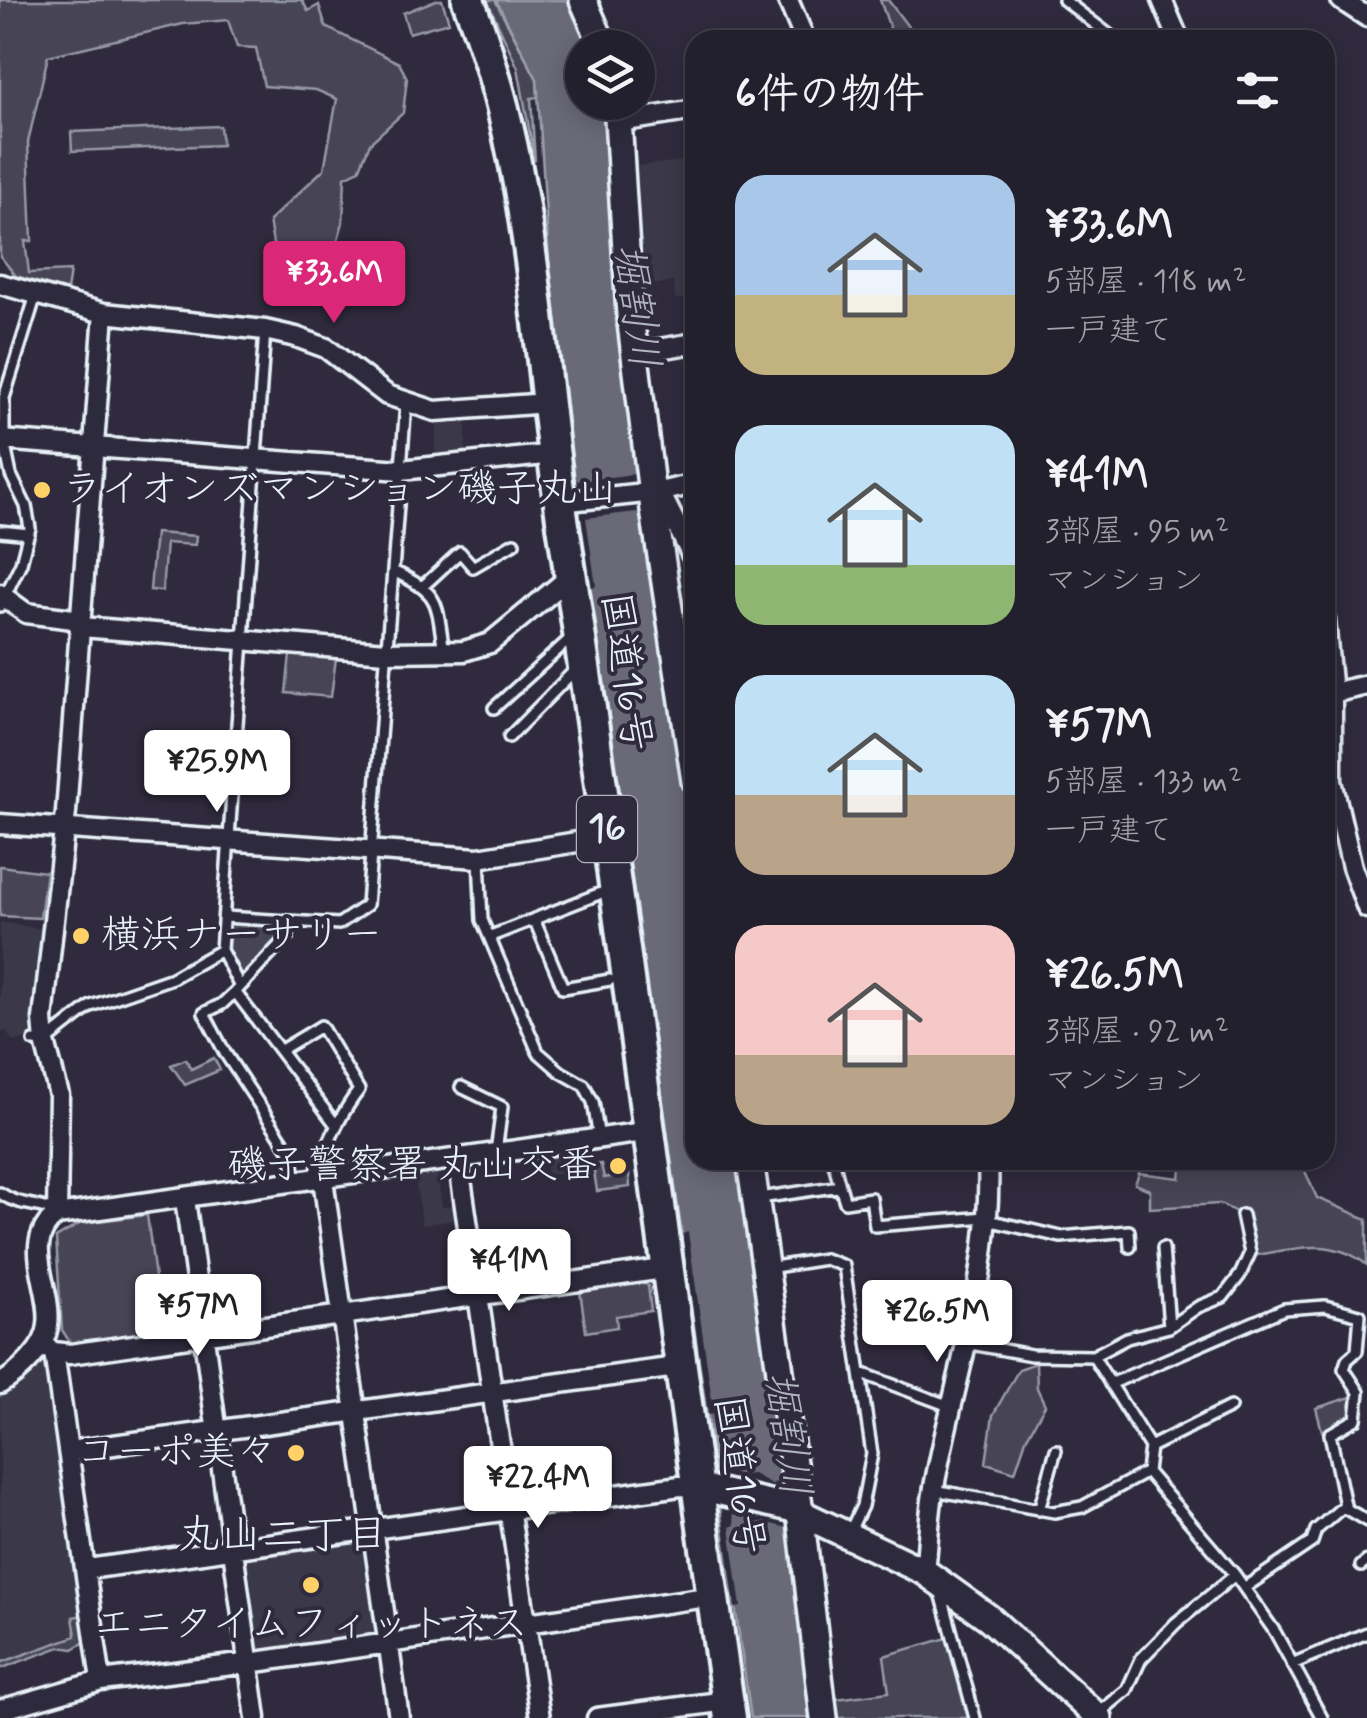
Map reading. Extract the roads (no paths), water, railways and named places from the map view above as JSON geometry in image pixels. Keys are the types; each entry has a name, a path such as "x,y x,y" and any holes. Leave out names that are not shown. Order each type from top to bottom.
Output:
{"highway":[{"name":"国道16号","path":"468,0 500,88 509,128 554,454 569,501 571,576 578,632 683,1366 709,1489 714,1596 729,1710"}],"street":[{"path":"583,0 596,30"},
{"path":"1162,0 1174,30"},
{"path":"1341,0 1367,17"},
{"path":"790,1 801,30"},
{"path":"655,111 685,110"},
{"path":"618,120 628,294 648,492 685,719"},
{"path":"0,284 104,313 265,330 326,348 378,388 406,403 442,411 548,403"},
{"path":"57,1215 59,1095 39,1041 64,830 104,313"},
{"path":"636,353 685,345"},
{"path":"2,440 401,470 554,454"},
{"path":"569,501 685,486"},
{"path":"648,492 663,498 685,542"},
{"path":"2,599 26,614 72,619 82,626 386,652 444,652 490,643 571,576"},
{"path":"1335,692 1367,685"},
{"path":"1335,795 1352,868 1367,908"},
{"path":"0,824 478,858 608,837"},
{"path":"102,1681 70,1451 48,1349 49,1322 38,1243 42,1230 57,1215 651,1131"},
{"path":"458,1159 540,1718"},
{"path":"752,1170 824,1718"},
{"path":"932,1576 934,1490 983,1265 988,1170"},
{"path":"310,1181 342,1314 400,1718"},
{"path":"185,1199 256,1718"},
{"path":"0,1384 48,1349 70,1354 670,1268"},
{"path":"70,1451 683,1366"},
{"path":"88,1569 680,1486 709,1489 795,1510 932,1576 989,1618 1090,1714"},
{"path":"0,1710 102,1681 714,1596"},
{"path":"596,1718 729,1710"}],"lane":[{"path":"1064,0 1103,30"},
{"path":"2,599 29,534 30,521 10,475 2,440 4,398 36,294"},
{"path":"265,330 221,950 238,990 336,1125"},
{"path":"224,916 339,924 364,910 406,403"},
{"path":"0,531 29,534"},
{"path":"422,587 460,552 473,567 514,543"},
{"path":"393,571 422,587 436,601 444,652"},
{"path":"494,708 578,632"},
{"path":"509,737 583,664"},
{"path":"478,858 482,920 538,1052 584,1085 592,1102 598,1138"},
{"path":"491,936 616,888"},
{"path":"534,919 563,988 610,980"},
{"path":"290,922 288,936 238,990 222,1004 206,1010 206,1017 225,1054 310,1181"},
{"path":"39,1041 91,1006 172,978 221,950"},
{"path":"281,1050 321,1026 360,1090 336,1125 310,1181"},
{"path":"461,1087 502,1107 496,1154"},
{"path":"836,1170 845,1202 871,1198 874,1226 988,1219 1061,1237 1128,1231 1130,1248"},
{"path":"756,1198 840,1186"},
{"path":"0,1193 14,1203 52,1209 57,1215"},
{"path":"966,1343 1031,1355 1093,1356 1127,1338 1169,1327 1222,1296 1240,1274 1250,1253 1242,1215"},
{"path":"1163,1248 1169,1327"},
{"path":"766,1268 825,1260 844,1266 872,1454 862,1506 848,1534"},
{"path":"1110,1384 1284,1309 1325,1306 1360,1315 1357,1351 1344,1369 1358,1392 1356,1419 1330,1434 1343,1506 1367,1521"},
{"path":"1093,1356 1150,1447 1147,1472 1244,1588 1322,1718"},
{"path":"861,1373 952,1407"},
{"path":"1150,1447 1230,1407"},
{"path":"1039,1510 1056,1450"},
{"path":"934,1490 1054,1512 1082,1507 1147,1472"},
{"path":"1244,1588 1312,1542 1316,1530 1343,1506"},
{"path":"1090,1714 1127,1690 1142,1660 1176,1623 1234,1575"},
{"path":"932,1576 974,1718"},
{"path":"1292,1664 1367,1633"}],"water":[{"path":"496,0 570,0 585,30 565,30 565,120 605,120 621,333 685,797 685,1170 739,1170 790,1508 814,1718 751,1718 552,306 537,79"}],"place":[{"name":"ライオンズマンション磯子丸山","path":"42,490"},
{"name":"横浜ナーサリー","path":"81,936"},
{"name":"磯子警察署 丸山交番","path":"618,1166"},
{"name":"コーポ美々","path":"296,1453"},
{"name":"エニタイムフィットネス","path":"311,1585"}],"district":[{"name":"丸山二丁目","path":"283,1536"}],"water label":[{"name":"堀割川","path":"635,306"},
{"name":"堀割川","path":"786,1434"}]}
